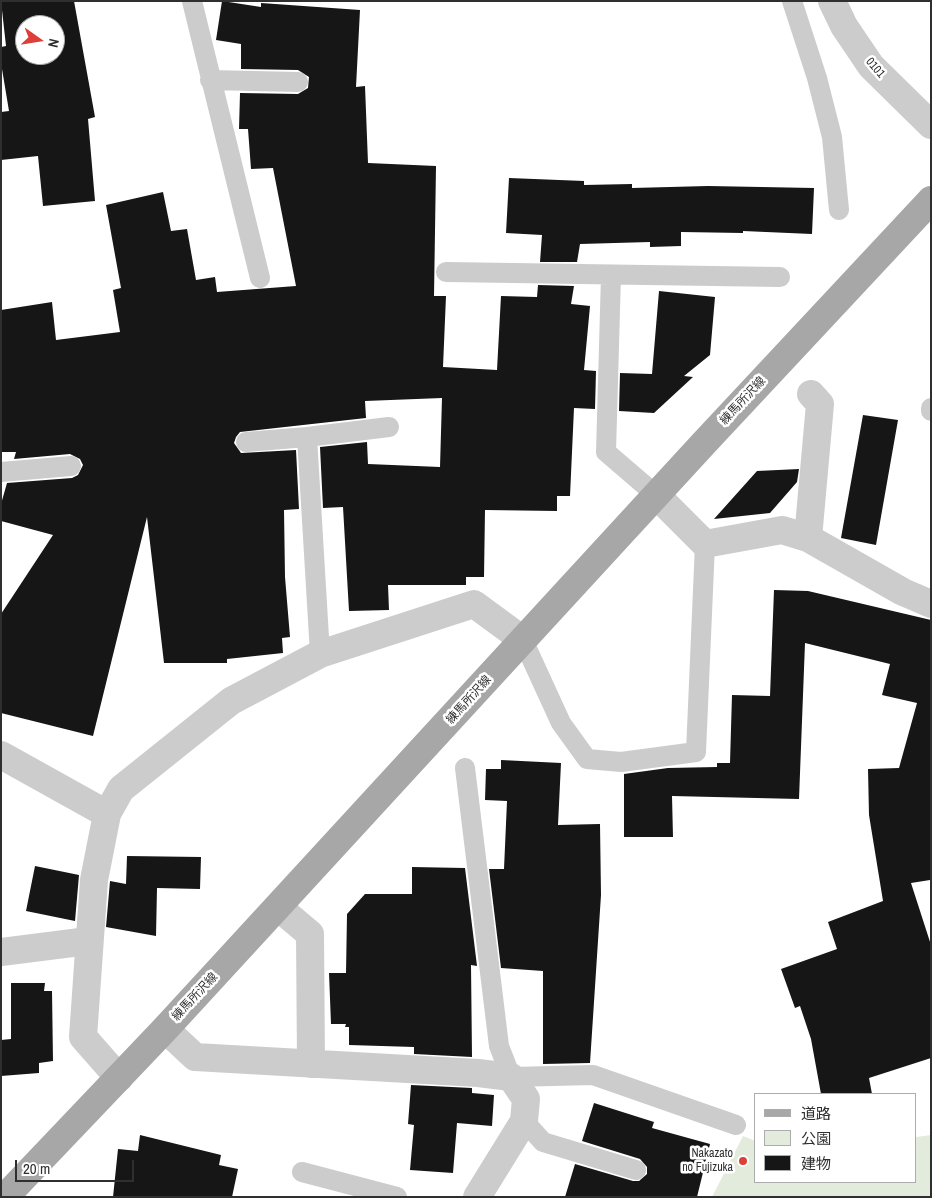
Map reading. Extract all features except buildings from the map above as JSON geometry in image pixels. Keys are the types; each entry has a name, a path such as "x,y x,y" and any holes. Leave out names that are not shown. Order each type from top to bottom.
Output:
{"main road":[{"name":"練馬所沢線","path":"5,1197 165,1029 656,495 931,200"}],"street":[{"name":"0101","path":"832,1 844,26 871,66 931,125"},
{"path":"808,538 820,404 811,394"},
{"path":"656,495 705,544 782,530 808,538 903,592 931,604"},
{"path":"119,1078 83,1037 88,941 94,880 107,814 121,789 231,701 320,654 474,604 524,640"},
{"path":"1,755 107,814"},
{"path":"278,907 310,934 311,1064"},
{"path":"1,952 88,941"},
{"path":"165,1029 195,1056 478,1073 511,1077 526,1099 524,1120 477,1197"}],"lane":[{"path":"192,1 260,278"},
{"path":"792,1 817,78 832,137 839,210"},
{"path":"210,80 298,82"},
{"path":"446,272 780,277"},
{"path":"611,275 606,452 656,495"},
{"path":"246,442 389,427"},
{"path":"307,437 320,654"},
{"path":"1,472 71,466"},
{"path":"524,640 561,723 587,759 621,762 696,752 705,544"},
{"path":"466,768 499,1046 511,1077 593,1075 736,1125"},
{"path":"524,1120 543,1142 636,1170"},
{"path":"302,1172 397,1197"}],"green space":[{"name":"Nakazato no Fujizuka","path":"931,1135 931,1197 712,1197 743,1136 754,1140 754,1183 917,1183 917,1137"}],"place":[{"name":"Nakazato no Fujizuka","path":"743,1161"}]}
